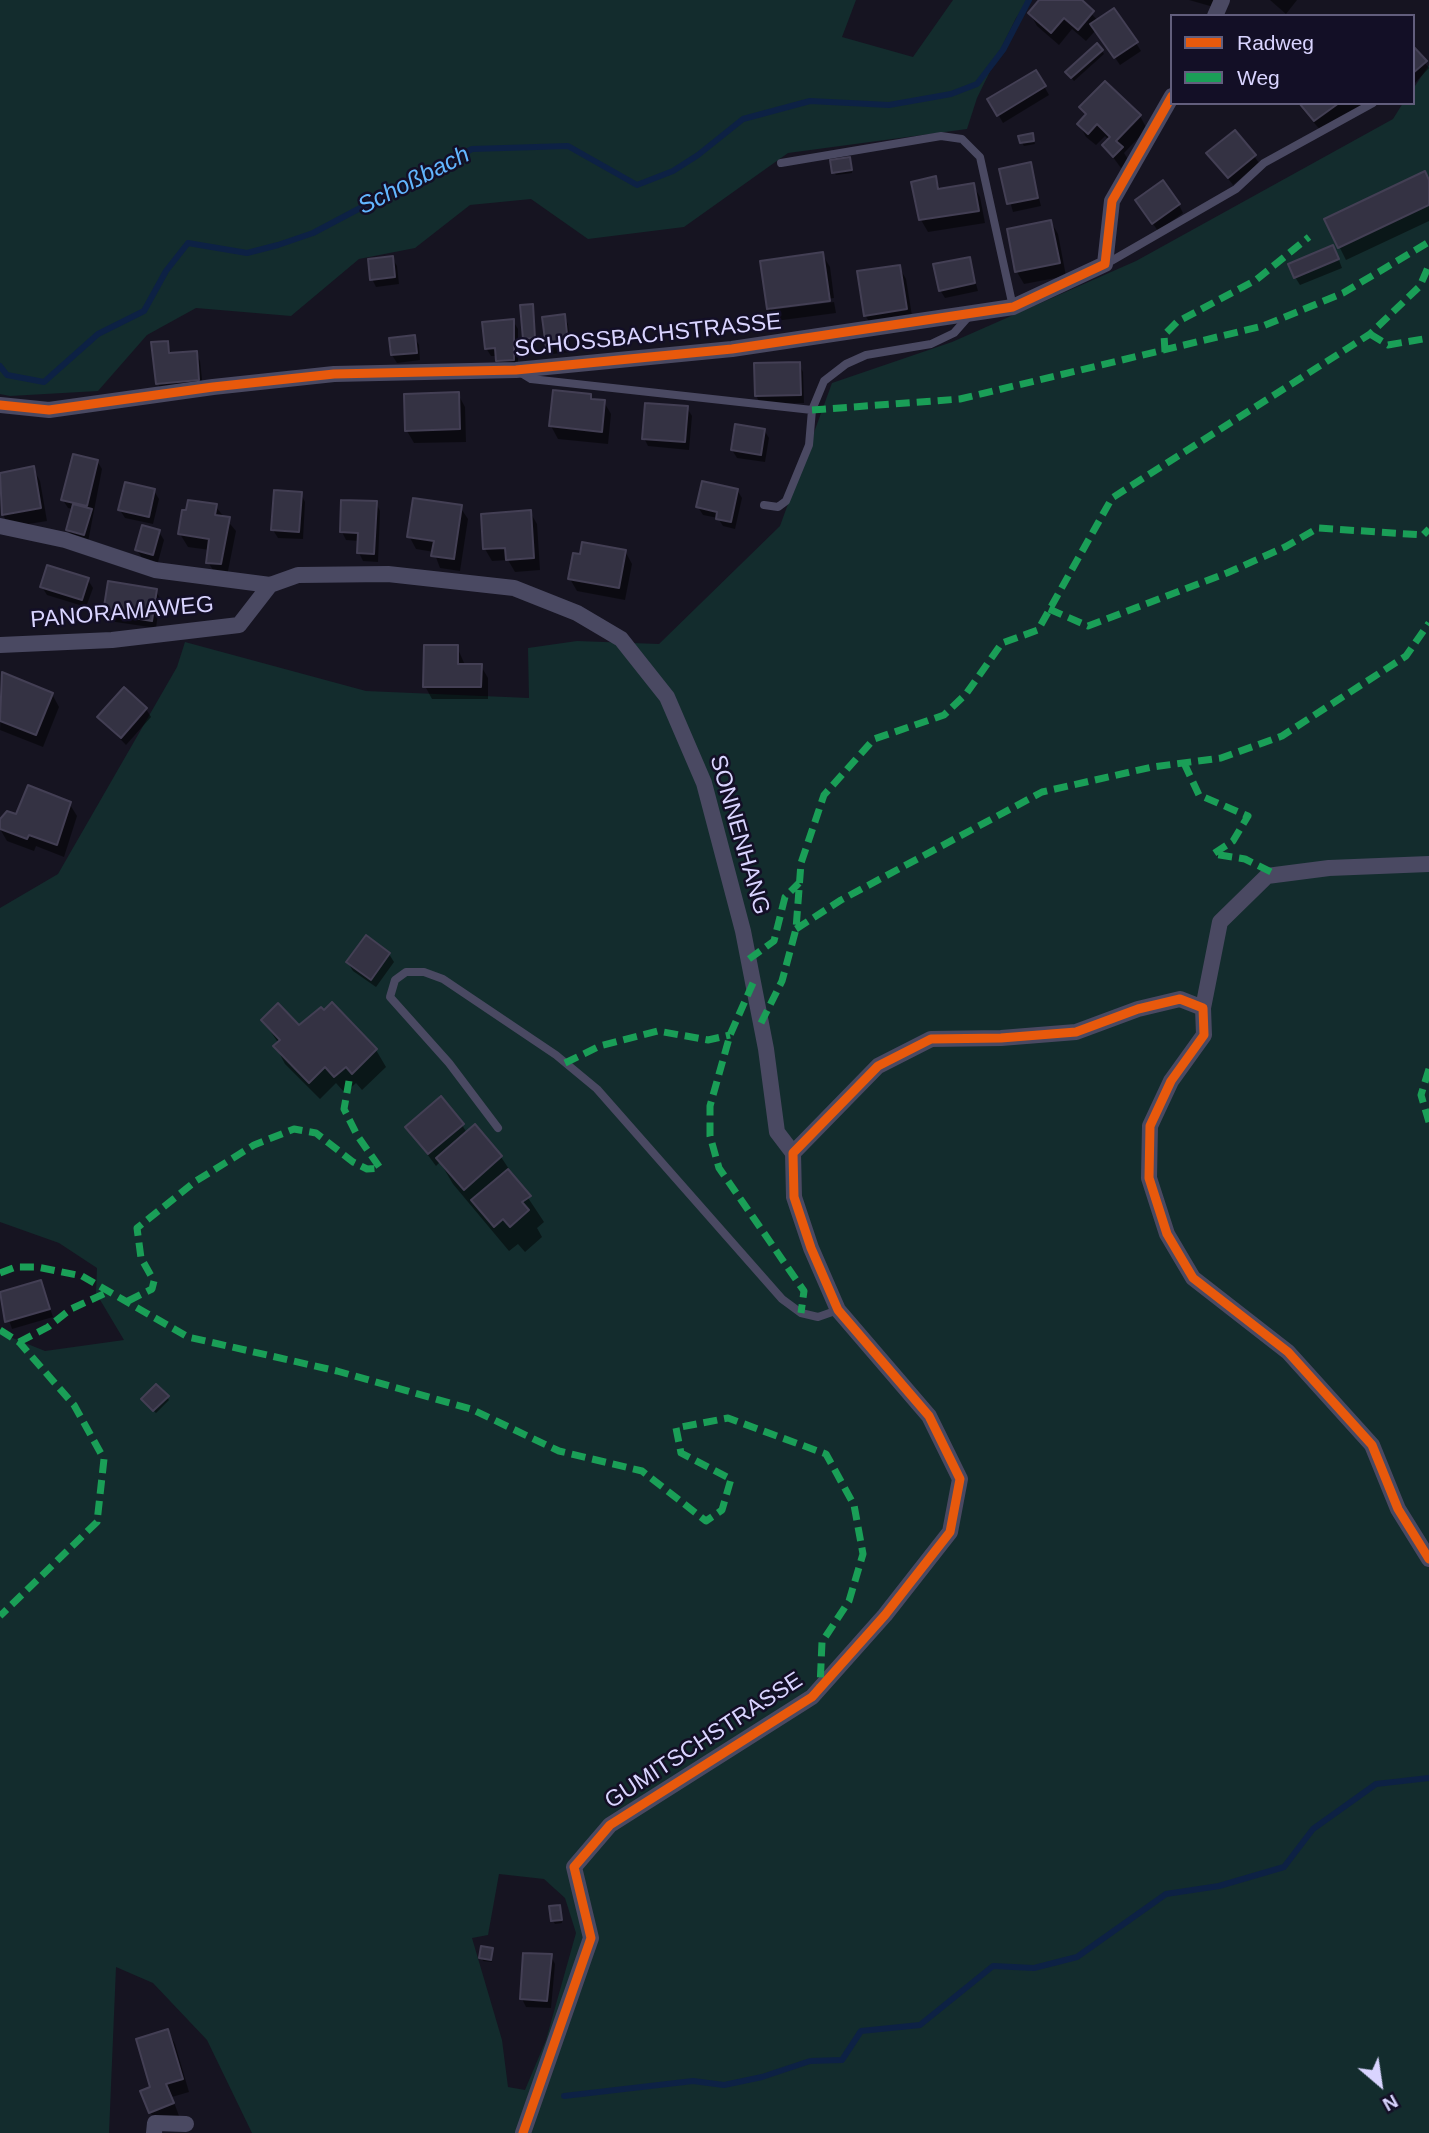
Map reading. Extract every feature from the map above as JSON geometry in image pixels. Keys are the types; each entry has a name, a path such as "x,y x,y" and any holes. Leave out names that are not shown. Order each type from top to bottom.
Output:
{"street":[{"path":"1105,264 1112,201 1170,100"},
{"name":"SCHOSSBACHSTRASSE","path":"0,405 49,410 213,387 334,374 516,370 732,349 1013,307 1105,264"},
{"name":"SONNENHANG","path":"0,526 65,540 155,570 270,586 298,575 388,573 514,588 577,613 621,639 667,697 704,783 743,931 766,1049 777,1132 793,1153"},
{"name":"PANORAMAWEG","path":"0,646 112,640 240,625 270,586"},
{"path":"1429,864 1329,868 1267,876 1220,922 1203,1008 1204,1034 1171,1081 1150,1126 1149,1178 1167,1234 1192,1278 1288,1352 1372,1445 1398,1509 1429,1559"},
{"path":"793,1153 878,1066 931,1039 1001,1038 1076,1032 1138,1009 1180,999 1203,1008"},
{"name":"GUMITSCHSTRASSE","path":"523,2133 591,1938 574,1867 610,1825 812,1697 885,1615 950,1532 960,1479 929,1416 838,1310 811,1248 794,1197 793,1153"},
{"path":"154,2133 155,2123 187,2129"}],"lane":[{"path":"1105,264 1236,189 1264,163 1369,105"},
{"path":"781,163 941,136 962,139 972,146 980,157 1013,307"},
{"path":"764,505 778,508 786,501 809,445 812,410 824,381 846,364 866,355 931,344 954,333 972,313"},
{"path":"516,370 531,379 812,410"},
{"path":"498,1128 449,1063 390,997 395,980 406,972 424,972 443,979 556,1055 597,1089 782,1299 801,1313 818,1317 838,1310"}],"green space":[{"path":"0,0 856,0 842,37 913,57 953,0 1030,0 1016,18 977,98 967,129 788,153 684,227 588,239 531,199 470,205 415,248 359,259 291,316 196,308 147,335 98,391 10,396 0,394"},
{"path":"1429,65 1429,2133 252,2133 207,2040 153,1983 116,1967 109,2133 0,2133 0,1333 45,1351 124,1340 96,1293 97,1268 59,1243 0,1222 0,908 58,874 177,667 185,642 366,691 529,698 528,648 577,641 659,644 780,526 832,383 952,342 1136,261 1393,119 1402,105 1415,105 1415,86","holes":["499,1874 544,1879 565,1898 576,1933 546,2040 525,2090 508,2087 502,2040 472,1938 488,1935"]}],"building":[{"path":"1039,0 1082,0 1094,11 1078,30 1064,18 1051,33 1028,13"},
{"path":"1114,8 1138,42 1114,58 1090,24"},
{"path":"1097,43 1103,50 1071,78 1065,72"},
{"path":"1415,48 1427,61 1415,71"},
{"path":"1036,70 1046,86 997,116 987,99"},
{"path":"1105,81 1141,115 1116,141 1123,147 1113,157 1102,145 1110,137 1097,124 1088,134 1077,124 1086,114 1079,107"},
{"path":"1301,105 1336,105 1314,121"},
{"path":"1235,130 1256,155 1228,178 1206,153"},
{"path":"1033,133 1034,141 1020,143 1018,136"},
{"path":"850,157 852,170 832,173 830,160"},
{"path":"1031,162 1038,198 1007,204 999,169"},
{"path":"1425,171 1429,180 1429,205 1338,248 1324,219"},
{"path":"936,176 938,189 974,183 979,211 919,220 911,182"},
{"path":"1163,180 1180,204 1152,224 1135,200"},
{"path":"1051,220 1060,263 1015,272 1007,229"},
{"path":"1333,245 1339,259 1294,278 1288,264"},
{"path":"823,252 830,301 767,309 760,261"},
{"path":"393,256 395,277 370,280 368,259"},
{"path":"970,257 975,283 939,291 933,264"},
{"path":"900,265 907,309 864,316 857,271"},
{"path":"533,304 535,338 523,339 520,305"},
{"path":"565,314 568,344 546,347 542,317"},
{"path":"514,319 514,360 496,361 495,348 485,349 482,322"},
{"path":"415,335 417,353 391,355 389,338"},
{"path":"168,341 169,353 197,351 199,380 156,384 151,342"},
{"path":"800,362 801,395 755,396 754,363"},
{"path":"553,390 591,394 591,399 605,400 602,432 549,426"},
{"path":"459,392 460,429 405,431 404,394"},
{"path":"645,403 688,406 685,442 642,439"},
{"path":"735,424 765,429 761,455 731,450"},
{"path":"73,454 98,460 87,506 61,500"},
{"path":"34,466 41,508 2,515 0,473"},
{"path":"702,481 738,489 731,522 716,519 717,512 696,507"},
{"path":"125,482 155,489 149,517 118,510"},
{"path":"274,490 302,492 299,532 271,530"},
{"path":"413,498 462,505 454,559 431,556 434,541 407,537"},
{"path":"188,500 217,504 215,515 230,517 221,564 206,563 209,539 178,534 182,510 186,510"},
{"path":"341,500 377,501 374,554 357,553 358,533 340,532"},
{"path":"73,504 92,509 84,535 66,530"},
{"path":"531,510 534,558 506,560 505,548 483,549 481,514"},
{"path":"142,525 160,530 153,555 135,550"},
{"path":"582,542 626,550 619,588 568,579 573,553 580,554"},
{"path":"47,565 89,578 82,600 40,587"},
{"path":"108,581 157,589 152,621 103,613"},
{"path":"424,645 458,645 458,664 482,664 481,687 423,687"},
{"path":"2,672 53,693 36,735 0,721"},
{"path":"124,687 147,708 121,738 97,717"},
{"path":"28,785 71,802 57,845 29,835 27,839 0,829 0,819 7,811 16,814"},
{"path":"366,935 390,953 371,980 346,962"},
{"path":"332,1002 377,1049 352,1074 346,1067 334,1077 325,1067 309,1083 273,1046 280,1040 261,1020 278,1003 299,1025 321,1007 324,1010"},
{"path":"441,1096 464,1124 428,1154 405,1127"},
{"path":"475,1124 502,1156 464,1190 436,1158"},
{"path":"508,1169 531,1196 522,1202 529,1210 510,1227 503,1219 494,1227 471,1200"},
{"path":"41,1280 50,1309 5,1322 0,1292"},
{"path":"156,1384 169,1396 153,1411 141,1399"},
{"path":"560,1905 562,1920 551,1921 549,1906"},
{"path":"481,1946 493,1948 491,1960 479,1958"},
{"path":"523,1953 552,1954 547,2001 520,1999"},
{"path":"168,2029 183,2079 166,2084 174,2103 149,2113 140,2091 150,2087 136,2039"}],"waterway":[{"name":"Schoßbach","path":"0,366 7,375 44,382 98,334 144,311 166,271 188,243 247,253 278,245 313,233 472,149 568,146 637,185 673,171 743,119 810,101 889,105 951,94 977,84 1003,50 1029,0"},
{"path":"564,2096 693,2081 724,2085 762,2077 810,2061 842,2060 861,2031 920,2025 993,1966 1034,1968 1077,1957 1166,1894 1219,1886 1284,1867 1313,1829 1376,1784 1429,1778"}],"marked path":[{"path":"1165,352 1164,335 1177,322 1256,280 1309,237"},
{"path":"812,410 960,399 1263,326 1343,293 1429,242"},
{"path":"761,1023 782,981 796,929 801,863 824,795 874,739 944,715 966,694 1002,643 1038,630 1112,498 1370,334 1420,286 1429,265"},
{"path":"1370,334 1388,345 1429,338"},
{"path":"1049,609 1088,626 1227,573 1285,547 1318,528 1423,535 1429,529"},
{"path":"796,929 841,900 1042,792 1152,767 1221,758 1282,736 1406,656 1429,623"},
{"path":"1184,763 1199,795 1248,816 1233,841 1213,854 1245,859 1277,875"},
{"path":"749,959 774,941 785,897 799,883"},
{"path":"753,983 730,1035 710,1106 710,1136 719,1168 804,1291 801,1313"},
{"path":"565,1063 600,1046 658,1031 708,1040 730,1035"},
{"path":"1429,1069 1421,1095 1429,1122"},
{"path":"128,1301 152,1289 154,1281 141,1258 137,1228 196,1181 254,1145 294,1129 316,1133 353,1162 367,1169 380,1168 357,1135 344,1109 349,1081"},
{"path":"0,1273 16,1267 37,1267 82,1276 188,1337 337,1371 471,1409 559,1451 642,1471 706,1521 722,1510 731,1479 681,1453 676,1428 728,1418 826,1454 854,1505 863,1554 849,1601 822,1642 820,1687"},
{"path":"19,1342 48,1327 71,1309 110,1291"},
{"path":"0,1330 19,1342 74,1405 104,1459 97,1522 0,1616"}],"cycle path":[{"path":"0,405 49,410 213,387 334,374 516,370 732,349 1013,307 1105,264 1112,201 1170,100"},
{"path":"523,2133 591,1938 574,1867 610,1825 812,1697 885,1615 950,1532 960,1479 929,1416 838,1310 811,1248 794,1197 793,1153 878,1066 931,1039 1001,1038 1076,1032 1138,1009 1180,999 1203,1008 1204,1035 1171,1081 1150,1126 1149,1178 1167,1234 1193,1278 1288,1352 1372,1445 1398,1509 1429,1559"}]}
